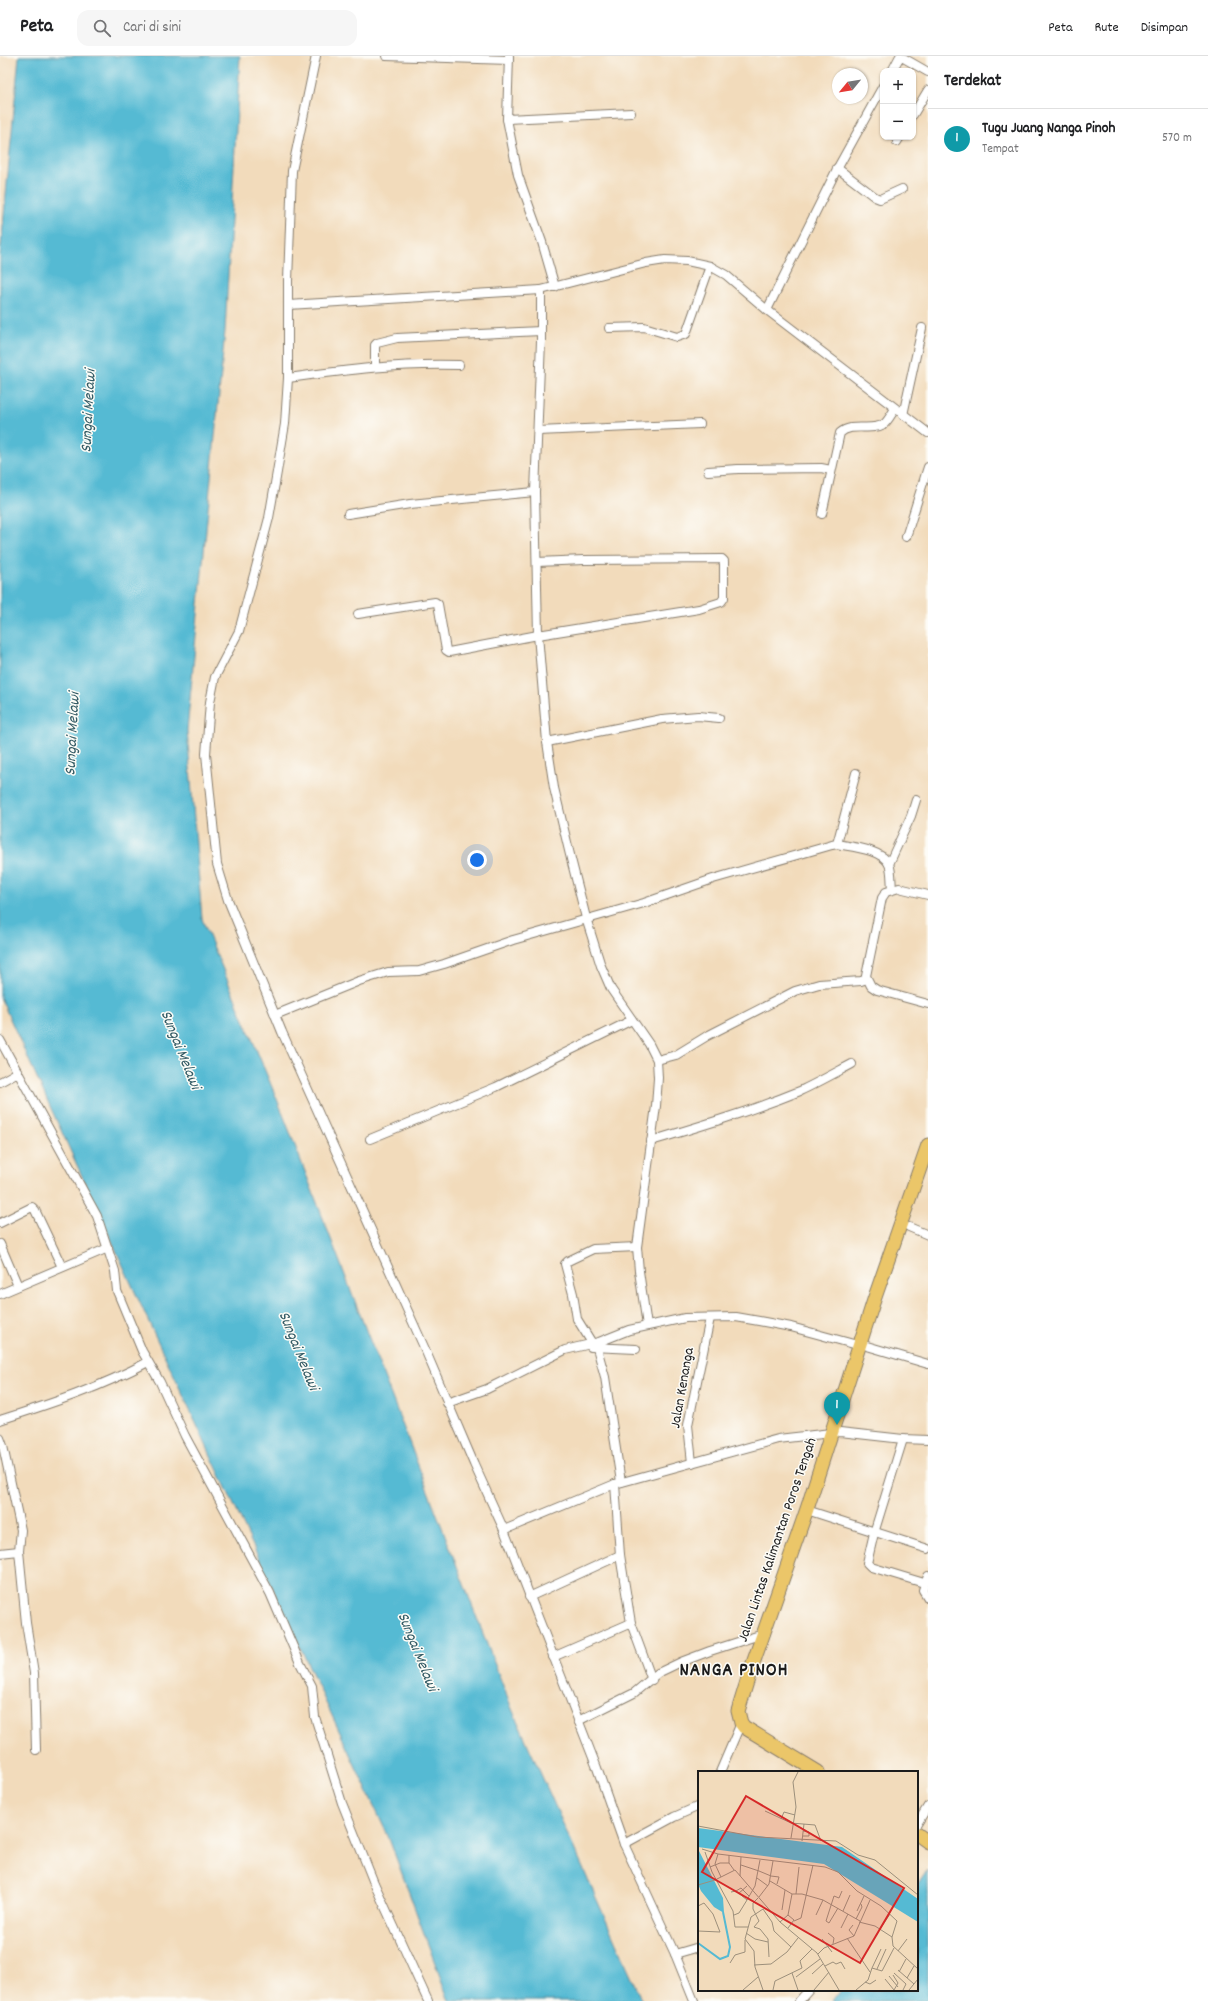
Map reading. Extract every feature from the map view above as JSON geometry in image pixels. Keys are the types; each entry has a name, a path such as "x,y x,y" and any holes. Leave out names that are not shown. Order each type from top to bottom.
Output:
{"main road":[{"name":"Jalan Lintas Kalimantan Poros Tengah","path":"864,1346 874,1300 928,1145"},
{"name":"Jalan Lintas Kalimantan Poros Tengah","path":"828,1771 761,1730 749,1721 746,1717 746,1712 767,1632 864,1346 909,1227 928,1170"},
{"name":"Jalan Lintas Kalimantan Poros Tengah","path":"741,1723 738,1711 813,1512 836,1432"},
{"path":"741,1723 758,1736 816,1771"},
{"path":"918,1835 928,1842"}],"street":[{"path":"316,56 292,171 288,305 288,378 285,424 269,518 239,631 215,677 210,702 207,734 209,794 217,864 228,900 275,1015 424,1347 447,1403 504,1530 578,1720 624,1844 675,1954 694,2001"},
{"path":"386,56 509,58 506,119 518,175 542,242 555,287"},
{"path":"894,68 900,56 928,72"},
{"path":"916,110 928,90"},
{"path":"767,310 837,168 880,91"},
{"path":"506,119 631,113"},
{"path":"837,168 875,197 880,198 902,189"},
{"path":"288,305 541,290 665,260 687,261 710,266 726,275 767,310 928,433"},
{"path":"609,328 644,327 677,337 683,336 686,334 710,266"},
{"path":"541,290 542,331 535,492 538,635 547,742 554,788 586,918 601,966 611,989 649,1044 657,1060 658,1078 637,1248 638,1271 647,1326"},
{"path":"903,415 922,328"},
{"path":"375,366 375,345 387,340 417,337 542,331"},
{"path":"288,378 375,366 431,364 459,365"},
{"path":"822,514 840,433 847,429 879,426 885,424 895,409"},
{"path":"538,431 700,424"},
{"path":"906,537 928,467"},
{"path":"708,471 738,469 821,468 831,470"},
{"path":"348,514 410,504 535,492"},
{"path":"358,614 435,602 438,604 446,650 449,652 538,635 698,609 721,602 724,598 724,561 722,559 584,560 537,562"},
{"path":"547,742 662,719 698,716 719,718"},
{"path":"837,844 856,773"},
{"path":"892,889 889,864 911,816 916,800"},
{"path":"275,1015 359,981 388,972 419,971 586,918 644,903 769,862 837,844 874,852 885,859 889,864"},
{"path":"928,895 899,888 886,892 882,898 867,979 871,986 877,990 928,1004"},
{"path":"657,1060 682,1052 707,1036 795,991 819,984 861,981 867,979"},
{"path":"370,1139 496,1087 632,1020"},
{"path":"0,1040 97,1216 115,1271 117,1291 148,1362 160,1382 184,1436 270,1593 300,1663 312,1686 315,1717 345,1810 374,1883 428,2001"},
{"path":"651,1141 711,1123 775,1100 801,1090 852,1064"},
{"path":"0,1082 18,1072"},
{"path":"0,1223 29,1207 35,1210 62,1267"},
{"path":"909,1227 928,1235"},
{"path":"0,1244 18,1286"},
{"path":"0,1294 108,1248"},
{"path":"637,1248 593,1249 568,1261 565,1264 573,1294 576,1318 584,1332 597,1345 605,1377 618,1483 620,1555 631,1623 652,1680"},
{"path":"597,1345 629,1330 685,1318 736,1317 791,1327 928,1364"},
{"name":"Jalan Kenanga","path":"692,1463 688,1425 710,1318"},
{"path":"447,1403 487,1388 565,1350 580,1346 597,1345 636,1349"},
{"path":"0,1420 54,1403 111,1381 148,1362"},
{"path":"504,1530 618,1483 778,1439 836,1432 928,1440"},
{"path":"0,1438 4,1446 21,1530 19,1551 26,1623 34,1673 36,1750"},
{"path":"903,1439 874,1533 867,1563 872,1567 926,1580 923,1590 928,1598"},
{"path":"813,1512 874,1533 928,1549"},
{"path":"0,1553 19,1551"},
{"path":"529,1597 620,1555"},
{"path":"553,1657 631,1623"},
{"path":"578,1720 634,1693 658,1674 710,1651 767,1632"},
{"path":"720,1771 741,1723"},
{"path":"624,1844 674,1817 698,1806"},
{"path":"918,1822 928,1806"},
{"path":"675,1954 698,1947"},
{"path":"799,2001 808,1991"}],"water":[{"name":"Sungai Melawi","path":"19,56 240,56 225,331 187,730 202,919 279,1104 512,1709 642,2001 449,2001 388,1836 146,1316 0,997 0,257"},
{"path":"928,1870 928,2001 833,2001 840,1991 918,1991 918,1885"}],"place":[{"name":"Tugu Juang Nanga Pinoh","path":"837,1425"}],"district":[{"name":"NANGA PINOH","path":"734,1671"}]}
